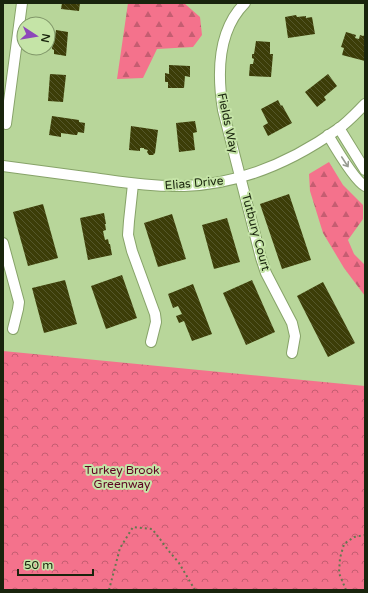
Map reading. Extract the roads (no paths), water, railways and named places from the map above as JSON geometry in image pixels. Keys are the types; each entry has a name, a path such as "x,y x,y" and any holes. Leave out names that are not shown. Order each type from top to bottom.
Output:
{"street":[{"path":"6,124 22,3"},
{"name":"Fields Way","path":"241,177 223,110 220,78 221,56 226,34 235,14 245,3"},
{"name":"Elias Drive","path":"3,166 133,184 185,186 212,183 241,177 282,162 304,151 339,128 365,104"},
{"path":"339,128 365,170"},
{"path":"328,135 354,174 362,185 365,186"},
{"name":"Tutbury Court","path":"241,177 266,273 292,323 295,336 292,353"},
{"path":"133,184 128,221 128,235 132,251 156,314 156,322 151,342"},
{"path":"3,243 19,302 13,329"}],"park label":[{"name":"Turkey Brook Greenway","path":"122,477"}]}
